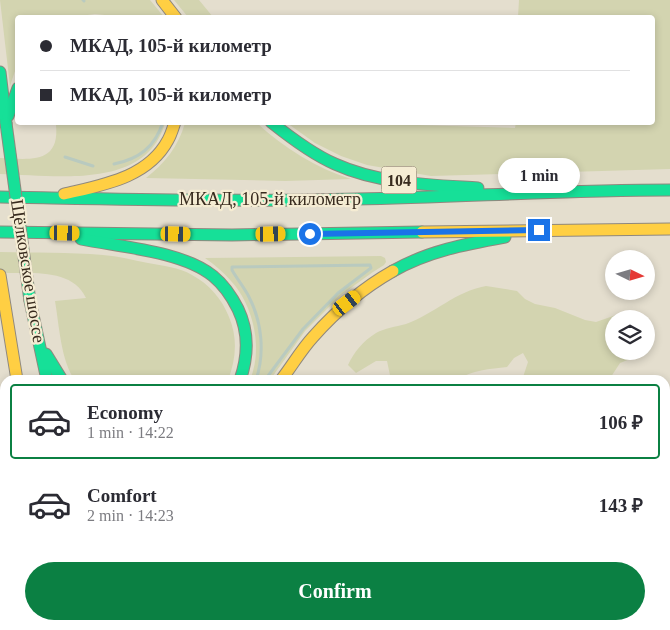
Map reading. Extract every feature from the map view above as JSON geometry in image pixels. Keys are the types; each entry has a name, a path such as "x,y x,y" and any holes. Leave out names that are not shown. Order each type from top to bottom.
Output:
{"main road":[{"path":"162,0 174,15"},
{"name":"Щёлковское шоссе","path":"0,72 30,300 46,375"},
{"path":"6,122 15,96"},
{"path":"47,198 102,185 129,176 140,170 160,153 174,125"},
{"name":"104","path":"275,125 310,151 364,174 430,185 540,192"},
{"path":"540,192 670,190"},
{"name":"МКАД, 105-й километр","path":"0,197 232,200 406,198 540,192"},
{"path":"285,375 313,338 347,303 378,280 417,258 464,245 539,230 670,229"},
{"name":"МКАД, 105-й километр","path":"0,232 232,235 539,230"},
{"path":"47,232 182,258 198,265 213,275 226,288 236,303 242,320 246,338 246,356 241,375"},
{"name":"Щёлковское шоссе","path":"0,275 16,375"},
{"path":"0,352 6,313"},
{"path":"39,343 59,375"}],"green space":[{"path":"0,0 150,0 162,15 15,15 15,71 10,86"},
{"path":"174,0 199,0 211,15 186,15"},
{"path":"519,0 670,0 670,169 431,176 367,165 341,156 315,143 290,125 415,125 515,128 516,125 655,125 655,15 518,15"},
{"path":"56,125 164,125 155,145 139,160 119,169 96,174 71,176 0,174 0,158 31,159 40,157 53,147 56,138"},
{"path":"184,125 259,125 278,141 301,156 325,169 351,179 285,181 146,178 170,154"},
{"path":"0,252 77,253 120,257 182,270 209,287 219,298 226,310 232,325 235,341 233,365 230,375 72,375 64,353 55,301 86,298 79,288 71,281 48,274 0,273"},
{"path":"381,256 385,258 386,262 341,295 305,331 274,375 252,375 256,355 256,342 251,315 239,291 231,281 205,258"},
{"path":"486,286 517,291 525,299 535,304 555,308 585,320 596,322 605,319 605,360 628,360 620,363 612,375 524,375 528,362 523,353 514,358 507,367 488,369 468,375 390,375 387,361 376,361 356,373 348,365 359,347 376,333 416,320 465,293"}],"waterway":[{"path":"114,164 131,159 145,150 151,145 162,125"},
{"path":"65,157 93,166"},
{"path":"258,375 261,359 261,338 257,317 247,293 232,267 370,265 371,268 338,293 303,329 269,375"}],"traffic: fast":[{"path":"0,72 6,123"},
{"path":"8,116 15,96"},
{"path":"6,123 30,301"},
{"path":"275,125 318,155 352,171 387,180 478,188"},
{"path":"0,197 311,200 670,190"},
{"path":"0,232 232,235 422,232"},
{"path":"393,271 434,253 505,237"},
{"path":"81,239 168,255 185,261 213,276 233,300 242,318 246,336 246,353 241,375"},
{"path":"30,301 46,375"},
{"path":"46,354 59,375"}],"traffic: slow":[{"path":"162,0 174,15"},
{"path":"64,194 123,178 149,163 159,153 169,138 174,125"},
{"path":"422,232 670,229"},
{"path":"285,375 309,342 331,318 361,292 393,271"},
{"path":"0,275 16,375"}],"route":[{"path":"310,234 539,230"}]}
